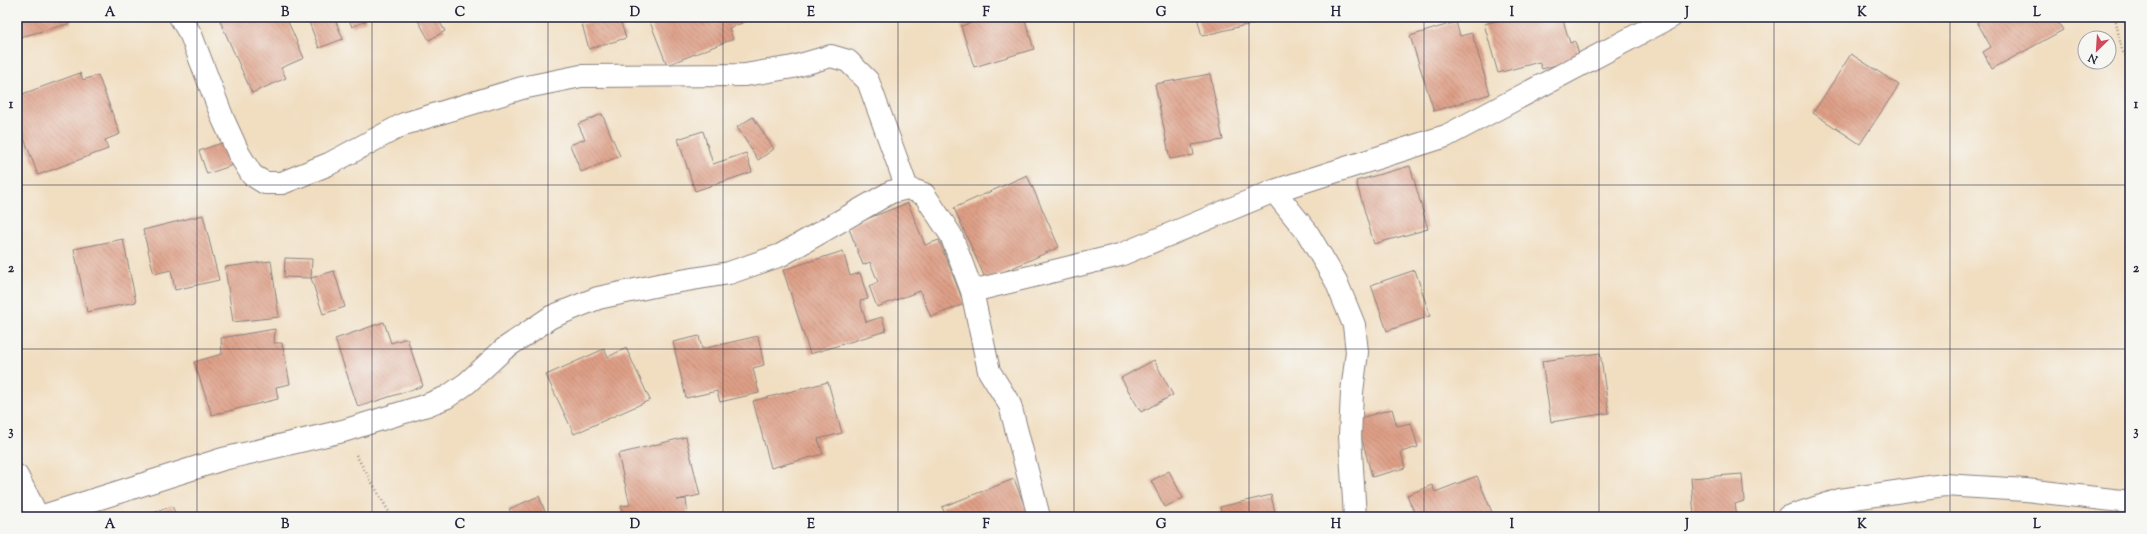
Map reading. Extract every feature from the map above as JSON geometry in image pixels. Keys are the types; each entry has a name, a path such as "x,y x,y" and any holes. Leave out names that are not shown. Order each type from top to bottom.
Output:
{"street":[{"path":"180,17 191,35 223,120 239,154 252,175 265,183 282,183 329,164 404,124 522,88 581,76 745,75 793,67 831,56 848,61 868,81 907,188"},
{"path":"972,291 1120,255 1274,191 1446,136 1671,17"},
{"path":"17,476 39,517 223,460 342,431 447,397 467,383 504,348 551,317 598,298 663,284 729,273 781,255 891,192 907,188 924,194 951,236 972,291 990,371 1010,405 1039,517"},
{"path":"1274,191 1311,238 1336,281 1354,325 1357,352 1352,392 1350,436 1355,517"},
{"path":"1788,517 1840,500 1944,485 2026,490 2130,502"}],"path":[{"path":"2115,17 2122,51 2130,61"},
{"path":"342,431 392,517"}],"building":[{"path":"17,17 69,17 71,23 17,38"},
{"path":"229,17 256,17 257,20 263,17 286,17 304,58 281,68 286,78 252,93 220,21"},
{"path":"307,17 334,17 343,39 319,48"},
{"path":"348,17 365,17 366,21 352,27"},
{"path":"416,17 437,17 445,31 429,40"},
{"path":"606,17 619,17 626,38 589,49 582,24"},
{"path":"648,17 739,17 742,23 729,28 733,39 667,65"},
{"path":"988,17 1024,17 1034,49 974,67 961,26"},
{"path":"1197,17 1270,17 1270,19 1202,36"},
{"path":"1511,17 1562,17 1570,43 1575,41 1580,58 1542,69 1539,62 1498,73 1484,24"},
{"path":"1986,17 2055,17 2063,30 1992,69 1983,52 1991,47 1977,22"},
{"path":"1456,22 1460,36 1472,33 1490,94 1434,111 1410,36"},
{"path":"1851,54 1899,85 1860,144 1813,113"},
{"path":"80,73 83,80 98,75 120,134 105,140 108,149 38,175 17,120 17,96"},
{"path":"1210,74 1223,140 1192,145 1194,155 1170,159 1155,84"},
{"path":"602,114 620,156 581,172 570,145 585,139 578,124"},
{"path":"753,117 774,149 758,160 737,127"},
{"path":"703,131 713,164 746,153 752,172 695,191 678,139"},
{"path":"233,139 242,162 207,174 199,151"},
{"path":"1410,166 1428,229 1374,244 1356,181"},
{"path":"1027,175 1059,247 986,280 954,208"},
{"path":"908,203 925,245 939,240 964,304 931,317 920,291 877,307 869,286 878,282 870,262 863,265 848,226"},
{"path":"203,215 219,280 175,290 171,270 154,274 143,230"},
{"path":"123,239 136,302 87,312 74,249"},
{"path":"843,251 850,276 860,273 868,299 860,301 866,322 882,317 886,331 810,354 783,270"},
{"path":"285,258 312,259 311,278 284,277"},
{"path":"271,261 279,317 233,322 225,267"},
{"path":"1415,270 1430,316 1387,331 1371,285"},
{"path":"334,271 345,307 323,314 311,278"},
{"path":"384,322 391,343 407,338 423,386 358,407 335,339"},
{"path":"275,329 274,343 282,343 290,384 276,387 278,399 212,415 194,362 222,354 221,338"},
{"path":"699,336 702,349 758,336 764,365 753,368 759,393 720,402 717,391 686,398 673,342"},
{"path":"626,348 650,400 574,434 546,375 604,349 608,357"},
{"path":"1600,353 1609,413 1551,422 1542,361"},
{"path":"1154,360 1173,395 1141,412 1121,378"},
{"path":"828,382 842,433 818,439 823,454 771,468 753,401"},
{"path":"1392,409 1397,426 1411,423 1418,447 1401,452 1405,468 1372,477 1357,419"},
{"path":"686,437 700,495 677,500 686,499 688,517 623,517 621,506 630,505 618,454"},
{"path":"1169,471 1183,498 1165,507 1151,481"},
{"path":"1742,474 1744,501 1735,504 1737,517 1694,517 1691,478"},
{"path":"1477,476 1494,517 1416,517 1407,495 1432,485 1435,492"},
{"path":"1014,479 1029,517 946,517 942,507"},
{"path":"1271,495 1276,517 1222,517 1220,507"},
{"path":"539,496 547,517 513,517 509,509"},
{"path":"172,506 177,517 143,517"}]}
